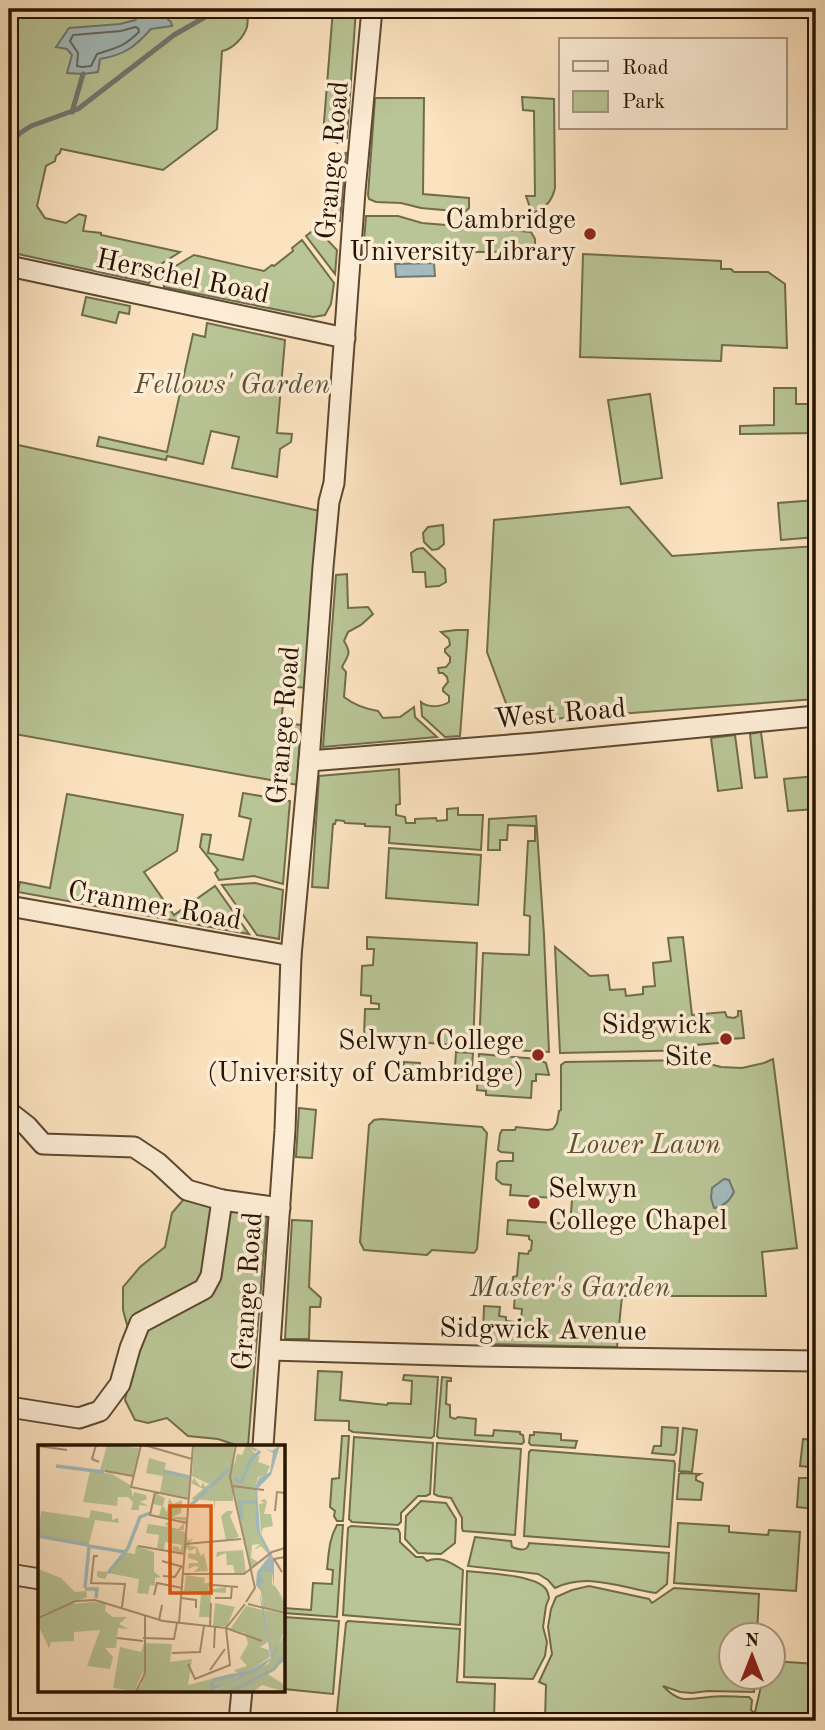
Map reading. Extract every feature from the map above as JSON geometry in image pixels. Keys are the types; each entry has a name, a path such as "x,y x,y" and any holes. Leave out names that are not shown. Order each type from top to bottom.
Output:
{"street":[{"name":"Grange Road","path":"263,1445 285,1130 291,956 323,567 329,502 334,484 355,191 372,9"},
{"name":"Herschel Road","path":"9,266 345,338"},
{"name":"West Road","path":"309,761 816,716"},
{"name":"Cranmer Road","path":"9,906 291,956"},
{"path":"9,1112 27,1126 43,1144 134,1147 158,1163 187,1190 222,1200 280,1208"},
{"path":"9,1407 79,1419 100,1411 120,1384 140,1323 204,1289 211,1276 222,1200"},
{"name":"Sidgwick Avenue","path":"270,1350 816,1361"},
{"path":"9,1574 38,1579"},
{"path":"239,1721 242,1692"}],"green space":[{"path":"9,9 247,9 246,31 234,45 222,51 217,129 163,170 61,149 55,161 46,166 37,206 45,218 66,223 79,214 86,216 83,231 180,252 158,266 149,283 9,252"},
{"path":"333,9 356,9 347,138 338,143 323,135"},
{"path":"522,97 554,99 555,188 548,204 532,213 526,196 535,196 534,111 523,110"},
{"path":"375,98 424,98 423,194 469,198 469,208 465,212 369,199"},
{"path":"346,153 340,221 335,223 329,221 328,215 329,180 336,159"},
{"path":"366,216 398,216 422,223 531,232 535,239 535,251 363,254"},
{"path":"316,228 337,250 335,274 306,236"},
{"path":"302,240 334,283 331,304 325,315 313,317 164,287 163,278 169,270 194,255 264,271 293,251 292,248"},
{"path":"583,254 721,261 721,269 731,269 734,272 768,272 785,284 787,348 722,345 721,361 580,357"},
{"path":"86,297 130,306 129,314 119,312 116,323 82,315"},
{"name":"Fellows' Garden","path":"207,323 285,340 277,433 292,434 291,442 280,449 277,477 232,468 239,437 211,431 203,464 167,456 166,460 97,446 99,437 167,452 193,334 205,337"},
{"path":"774,388 796,388 796,404 816,404 816,433 740,434 740,426 774,425"},
{"path":"650,394 662,478 621,484 608,400"},
{"path":"9,443 320,511 307,688 285,686 281,723 302,725 298,785 9,733"},
{"path":"816,500 816,537 781,540 778,503"},
{"path":"629,507 672,556 816,546 816,699 513,722 487,652 494,520"},
{"path":"443,525 444,544 432,550 424,542 423,533 428,527"},
{"path":"423,548 445,569 446,582 439,586 426,587 425,572 413,572 411,553"},
{"path":"347,574 348,608 368,607 373,614 348,632 344,641 348,652 342,667 346,672 344,697 360,706 378,711 383,718 400,717 414,707 415,717 437,737 323,747 336,575"},
{"path":"468,630 460,736 445,737 422,716 421,702 435,706 449,702 449,696 443,691 448,682 447,677 439,673 438,668 446,667 450,662 445,649 450,645 449,639 441,632"},
{"path":"761,732 767,777 755,778 750,734"},
{"path":"735,735 742,788 718,791 711,738"},
{"path":"399,769 400,804 396,805 396,815 405,817 406,823 415,823 415,819 447,820 447,809 458,808 458,815 483,815 481,850 389,843 390,827 365,826 336,820 333,824 328,888 312,887 319,776"},
{"path":"816,776 816,809 788,811 784,779"},
{"path":"243,793 290,801 283,884 254,876 219,880 215,873 218,870 200,847 202,834 211,835 208,853 243,860 251,819 239,816"},
{"path":"67,794 183,815 177,851 144,872 174,915 215,886 249,934 18,892 20,882 50,888"},
{"path":"536,816 549,1052 479,1048 483,953 529,955 530,916 524,915 528,841 535,841 535,826 508,825 507,840 500,840 500,850 488,850 489,819"},
{"path":"389,848 481,855 478,905 386,898"},
{"path":"255,883 283,890 279,939 257,935 222,885"},
{"path":"367,937 477,943 473,1047 364,1037 365,1009 379,1009 379,1004 371,1003 371,996 361,995 362,966 373,965 374,949 367,949"},
{"path":"683,937 692,1015 725,1012 727,1017 734,1018 738,1016 738,1011 741,1011 744,1038 696,1045 697,1050 560,1053 555,947 590,976 608,975 610,990 625,989 626,996 643,994 643,987 655,986 653,963 671,961 668,938"},
{"path":"456,1052 473,1053 471,1081 403,1077 404,1062 420,1063 420,1068 448,1070 448,1067 455,1067"},
{"path":"479,1054 538,1059 546,1063 549,1075 536,1074 536,1081 532,1081 531,1098 486,1095 486,1091 477,1090"},
{"name":"Lower Lawn","path":"773,1059 797,1248 762,1252 766,1296 622,1296 617,1347 488,1344 483,1335 484,1306 500,1307 499,1316 506,1317 506,1321 521,1320 522,1309 514,1308 513,1277 517,1276 519,1253 528,1254 532,1241 529,1236 507,1234 508,1220 570,1224 573,1189 555,1187 554,1198 510,1195 511,1185 502,1184 496,1179 497,1163 513,1161 513,1153 498,1150 502,1130 515,1130 516,1127 547,1130 553,1129 557,1123 561,1110 561,1065 565,1062 694,1060 721,1067 742,1068"},
{"path":"299,1108 316,1110 312,1158 296,1157"},
{"path":"374,1120 482,1127 487,1133 477,1249 474,1253 432,1250 427,1255 364,1250 360,1242 369,1125"},
{"path":"184,1199 230,1212 250,1209 267,1214 248,1445 188,1436 167,1418 148,1423 135,1420 125,1400 135,1354 123,1310 123,1287 140,1267 165,1247 172,1213"},
{"path":"292,1220 312,1221 309,1287 321,1298 320,1307 310,1307 309,1339 285,1339"},
{"path":"318,1371 342,1372 340,1400 387,1405 411,1404 412,1381 403,1380 404,1375 438,1377 434,1436 431,1438 353,1432 349,1430 349,1421 315,1420"},
{"path":"442,1377 451,1378 451,1381 447,1381 446,1404 450,1405 450,1417 476,1419 475,1435 493,1436 494,1430 520,1432 524,1442 439,1438"},
{"path":"662,1427 678,1428 674,1455 652,1453 654,1446 661,1446"},
{"path":"683,1428 697,1430 692,1472 679,1471"},
{"path":"534,1432 561,1434 561,1440 577,1441 575,1448 531,1445 530,1435 534,1435"},
{"path":"342,1436 349,1436 343,1521 337,1521 335,1511 330,1507 332,1479 339,1478"},
{"path":"354,1437 433,1443 430,1494 418,1496 401,1513 401,1522 398,1525 352,1522 349,1519"},
{"path":"803,1439 816,1440 816,1509 797,1507 799,1478 810,1478 810,1467 800,1466"},
{"path":"437,1443 521,1449 515,1535 463,1531 462,1518 451,1498 434,1494"},
{"path":"531,1450 674,1461 669,1547 524,1536"},
{"path":"681,1473 700,1474 696,1476 696,1480 703,1483 701,1500 677,1499"},
{"path":"421,1501 446,1503 456,1519 455,1543 441,1554 418,1553 405,1539 406,1516"},
{"path":"678,1523 729,1526 729,1532 768,1535 769,1530 800,1532 796,1591 674,1583"},
{"path":"337,1525 343,1525 337,1617 285,1613 285,1608 311,1610 313,1583 332,1584 333,1570 327,1569"},
{"path":"348,1528 398,1529 400,1542 416,1557 423,1557 427,1561 441,1559 463,1570 460,1625 343,1615"},
{"path":"475,1537 511,1541 512,1547 520,1549 527,1548 529,1543 669,1553 667,1584 656,1593 593,1581 568,1583 555,1588 538,1574 468,1566"},
{"path":"467,1571 520,1577 547,1590 549,1598 543,1627 547,1642 545,1656 533,1679 464,1677"},
{"path":"589,1586 649,1599 652,1603 674,1588 759,1594 758,1622 716,1622 716,1691 680,1692 663,1686 674,1696 684,1699 749,1697 752,1700 751,1710 755,1713 759,1692 786,1692 786,1662 816,1664 816,1709 809,1714 809,1721 545,1719 546,1685 539,1682 552,1654 548,1627 551,1609 556,1597"},
{"path":"285,1617 339,1621 333,1694 285,1689"},
{"path":"348,1621 460,1629 457,1682 495,1684 494,1721 336,1721"}],"water":[{"path":"146,9 157,9 172,26 151,29 128,49 100,59 98,72 67,73 72,55 67,49 56,47 69,28 120,24 135,20"},
{"path":"434,263 435,276 396,277 395,264"},
{"path":"724,1179 729,1180 734,1192 726,1203 714,1208 712,1188"}],"waterway":[{"path":"9,146 20,133 31,126 78,109 174,35 219,9"},
{"path":"72,112 83,74"}],"place":[{"name":"Cambridge University Library","path":"590,234"},
{"name":"Sidgwick Site","path":"726,1039"},
{"name":"Selwyn College (University of Cambridge)","path":"538,1055"},
{"name":"Selwyn College Chapel","path":"534,1203"}],"park label":[{"name":"Master's Garden","path":"570,1286"}]}
